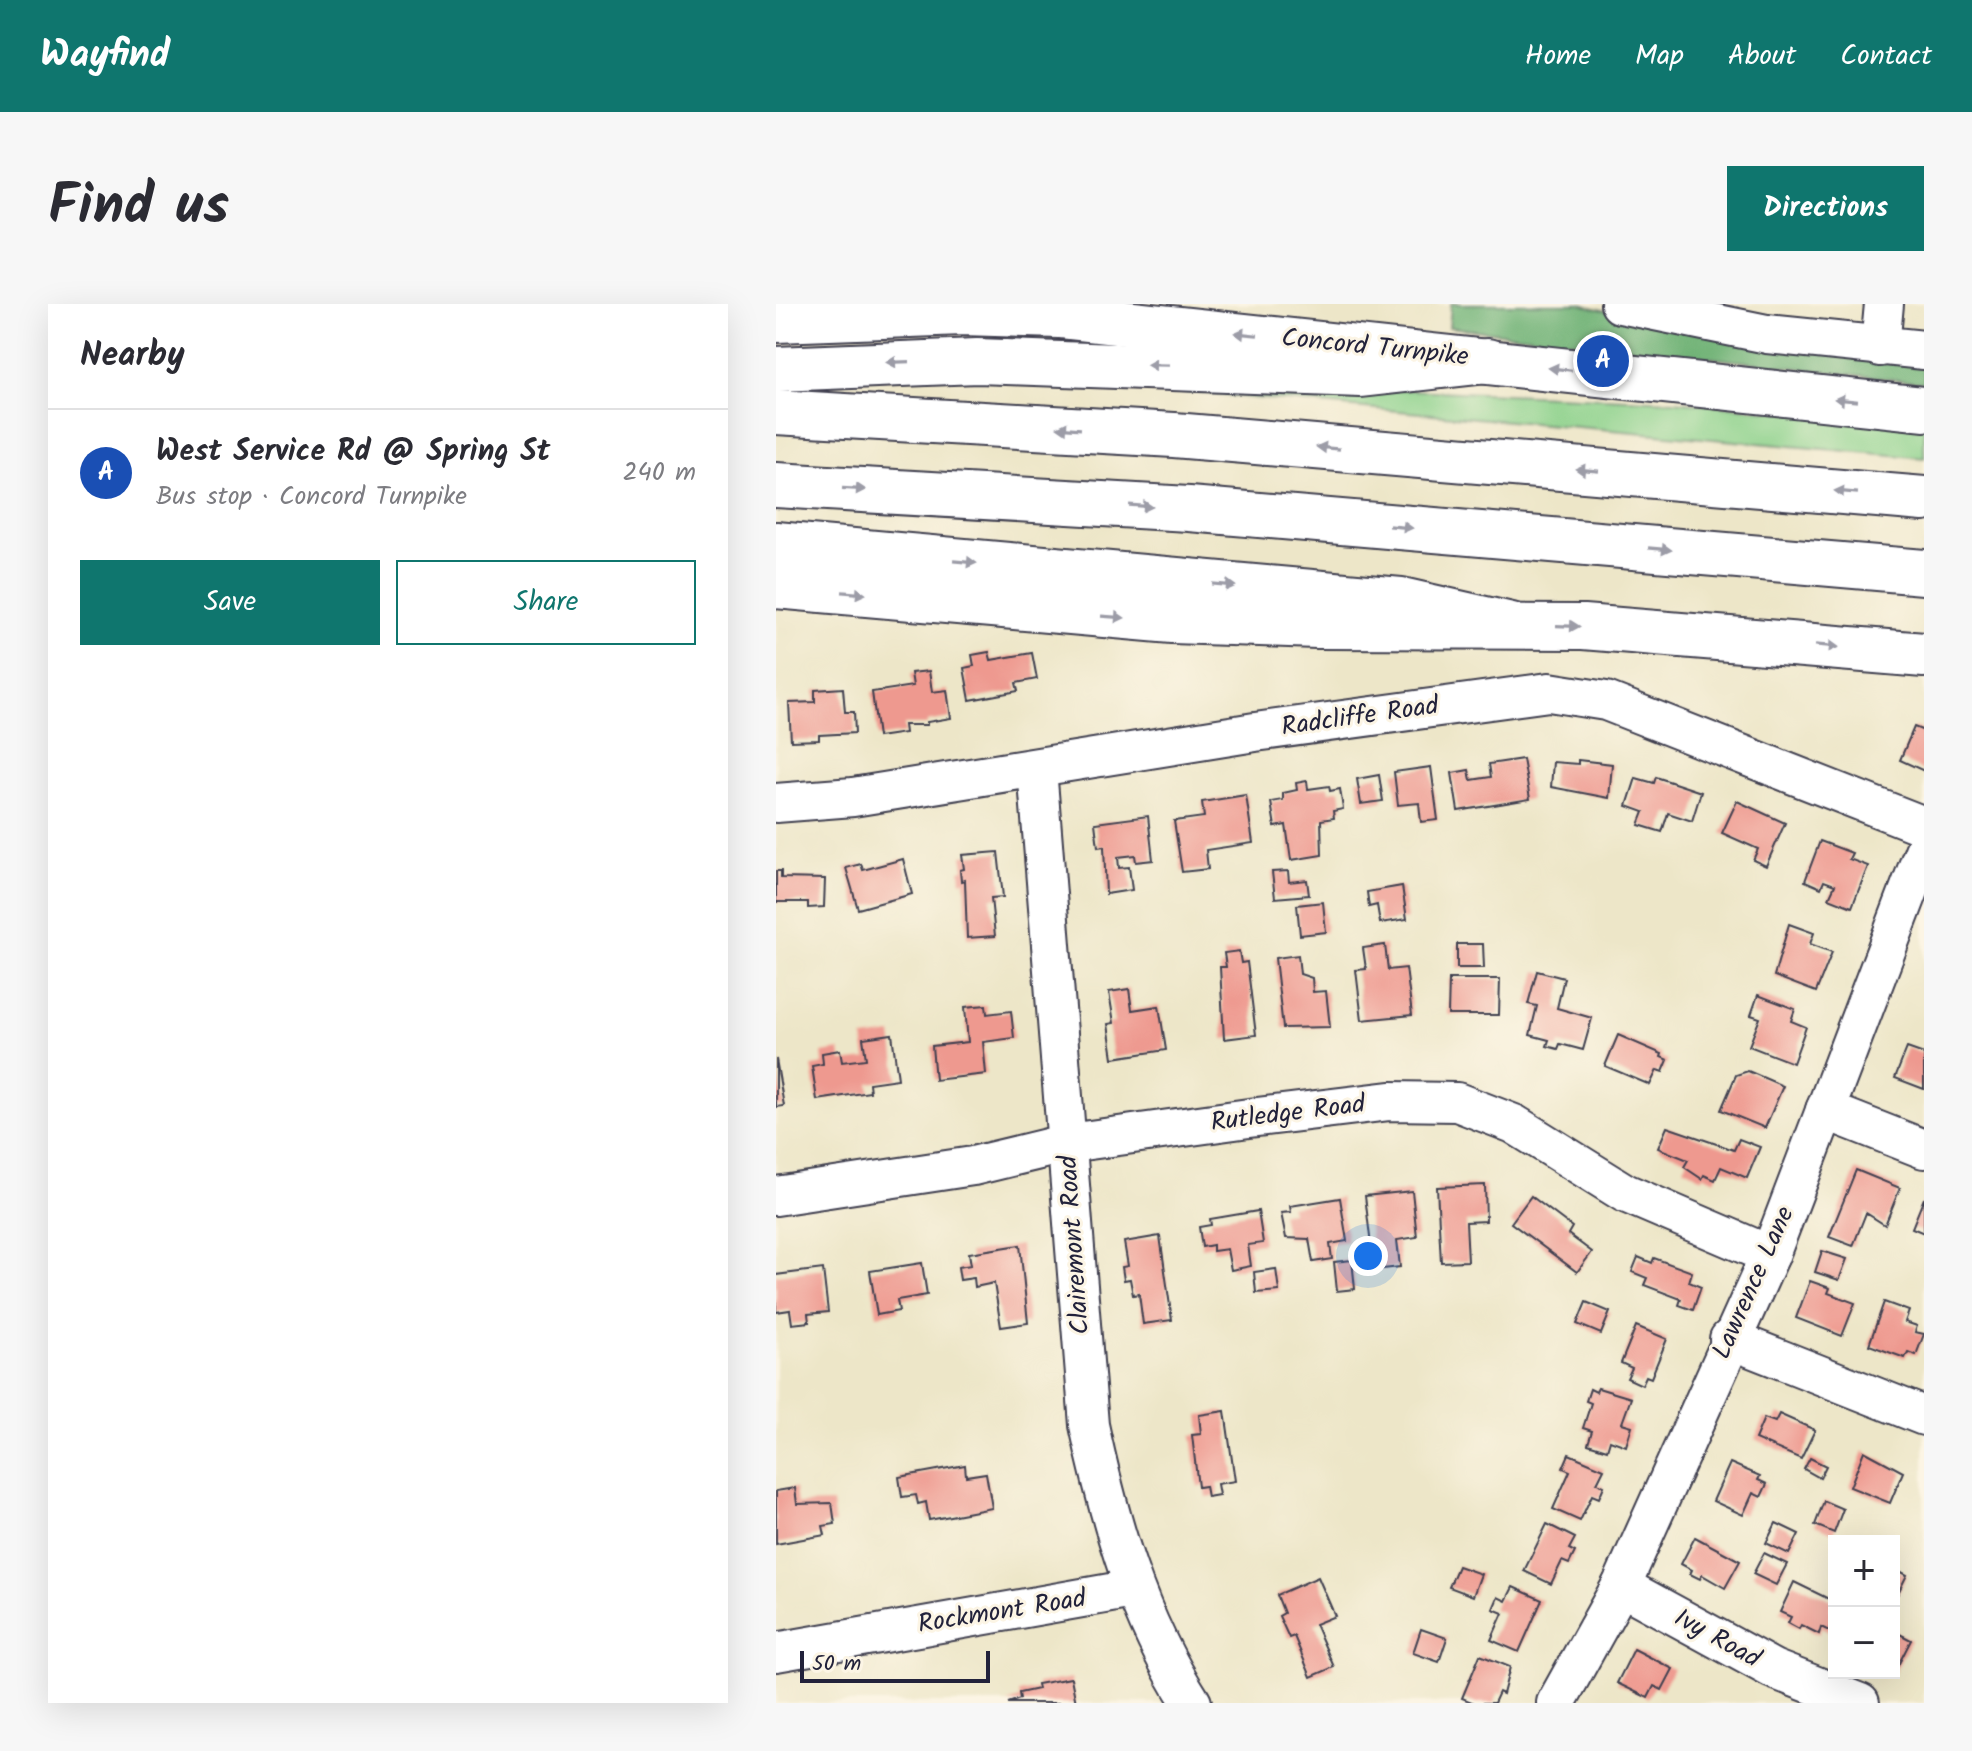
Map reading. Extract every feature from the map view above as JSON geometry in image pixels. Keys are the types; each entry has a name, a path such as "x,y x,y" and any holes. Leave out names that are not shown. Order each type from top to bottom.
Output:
{"main road":[{"name":"Concord Turnpike","path":"776,320 963,313 1059,316 1924,409"},
{"path":"776,369 977,361 1361,375 1487,361"},
{"path":"776,412 1174,435 1924,499"},
{"path":"776,485 1189,509 1924,572"},
{"path":"776,544 1401,600 1511,625"},
{"path":"776,586 1172,621 1317,626 1511,625 1630,630 1924,655"}],"street":[{"path":"1620,304 1767,334 1924,350"},
{"path":"1880,347 1884,304"},
{"name":"Radcliffe Road","path":"776,803 842,799 1496,697 1570,693 1606,701 1924,826"},
{"name":"Clairemont Road","path":"1037,768 1089,1425 1107,1510 1133,1589 1192,1703"},
{"name":"Lawrence Lane","path":"1556,1703 1621,1586 1729,1339 1770,1255 1924,851"},
{"name":"Rutledge Road","path":"776,1196 973,1166 1068,1143 1390,1101 1457,1102 1514,1124 1625,1193 1770,1255"},
{"path":"1825,1110 1924,1149"},
{"path":"1729,1339 1924,1416"},
{"name":"Ivy Road","path":"1621,1586 1773,1669 1860,1703"},
{"name":"Rockmont Road","path":"776,1652 1133,1589"}],"green space":[{"path":"1451,304 1580,304 1618,314 1924,364 1924,383 1449,327"},
{"path":"1060,385 1314,386 1674,401 1924,426 1924,458 1197,393"}],"building":[{"path":"989,652 991,660 1032,653 1037,679 1016,683 1018,691 970,700 964,668 974,666 972,655"},
{"path":"929,671 932,692 947,690 951,718 927,722 927,725 904,725 905,733 878,737 872,692 913,686 911,673"},
{"path":"843,688 845,712 854,712 855,733 819,735 819,740 791,741 789,703 815,702 815,690"},
{"path":"1914,727 1924,731 1924,771 1900,760"},
{"path":"1523,759 1530,799 1458,811 1452,773 1469,770 1471,780 1491,777 1489,764"},
{"path":"1578,760 1612,764 1609,798 1551,787 1553,762 1578,764"},
{"path":"1431,767 1438,820 1421,822 1419,803 1398,805 1394,772"},
{"path":"1379,775 1383,801 1361,804 1357,779"},
{"path":"1656,777 1701,792 1692,821 1668,813 1662,832 1639,825 1644,812 1627,806 1636,778 1654,783"},
{"path":"1307,781 1308,789 1329,786 1330,791 1340,789 1343,809 1333,811 1334,818 1321,820 1322,855 1291,860 1286,825 1275,827 1271,802 1283,800 1283,793 1297,790 1296,783"},
{"path":"1246,795 1253,843 1206,850 1208,869 1182,872 1174,821 1204,817 1202,802"},
{"path":"1737,801 1785,823 1766,866 1753,860 1758,849 1722,833"},
{"path":"1148,816 1153,860 1136,862 1135,855 1118,857 1119,868 1129,867 1132,890 1106,894 1104,846 1098,847 1095,823"},
{"path":"1820,841 1852,853 1849,859 1868,866 1852,907 1829,898 1835,885 1824,881 1821,888 1805,881"},
{"path":"998,852 1003,897 991,898 995,936 967,938 965,880 961,881 960,870 964,869 962,855"},
{"path":"903,859 912,894 858,909 846,868 861,864 863,870"},
{"path":"776,871 781,871 781,878 825,879 824,907 808,908 808,902 776,902"},
{"path":"1288,871 1289,882 1307,880 1309,895 1275,898 1272,872"},
{"path":"1402,886 1407,919 1380,923 1377,905 1369,907 1367,892"},
{"path":"1323,902 1326,932 1300,935 1297,905"},
{"path":"1789,924 1814,933 1810,944 1832,952 1816,992 1774,976"},
{"path":"1457,944 1483,944 1484,968 1457,968"},
{"path":"1385,945 1388,970 1406,968 1412,1015 1362,1020 1356,970 1366,969 1363,948"},
{"path":"1239,951 1241,963 1247,962 1256,1035 1224,1039 1220,967 1226,967 1224,953"},
{"path":"1298,955 1300,974 1312,978 1313,992 1326,991 1330,1027 1283,1028 1275,958"},
{"path":"1537,971 1564,978 1557,1008 1592,1018 1583,1050 1560,1044 1558,1049 1547,1046 1549,1040 1530,1035 1537,1006 1528,1004"},
{"path":"1449,979 1500,979 1499,1015 1448,1015"},
{"path":"1129,989 1132,1010 1159,1006 1166,1050 1113,1058 1108,1024 1114,1023 1109,992"},
{"path":"1758,995 1795,1009 1791,1021 1806,1027 1793,1063 1749,1046 1760,1018 1751,1015"},
{"path":"986,1005 987,1014 1011,1011 1014,1038 983,1042 986,1074 935,1080 932,1046 968,1042 965,1007"},
{"path":"892,1034 898,1079 869,1083 870,1092 817,1100 812,1066 823,1064 822,1053 840,1050 842,1062 866,1059 863,1038"},
{"path":"1618,1035 1662,1054 1661,1057 1668,1060 1663,1072 1657,1070 1650,1085 1605,1066"},
{"path":"1907,1048 1924,1054 1924,1089 1895,1078"},
{"path":"776,1059 784,1106 776,1107"},
{"path":"1748,1071 1783,1086 1765,1128 1721,1110 1736,1075"},
{"path":"1667,1127 1734,1150 1739,1139 1760,1147 1747,1178 1721,1167 1715,1180 1704,1175 1702,1179 1684,1167 1688,1160 1658,1148"},
{"path":"1856,1170 1900,1188 1885,1225 1866,1213 1853,1246 1829,1237"},
{"path":"1485,1185 1486,1221 1466,1222 1468,1261 1441,1262 1437,1187"},
{"path":"1412,1191 1417,1237 1397,1240 1400,1267 1374,1270 1365,1196"},
{"path":"1531,1196 1572,1227 1568,1234 1592,1252 1577,1272 1511,1223"},
{"path":"1340,1198 1347,1241 1330,1244 1332,1259 1313,1262 1309,1239 1286,1238 1281,1213 1291,1212 1290,1206"},
{"path":"1924,1198 1924,1233 1912,1228"},
{"path":"1258,1211 1263,1243 1248,1245 1251,1266 1231,1270 1227,1249 1213,1251 1213,1245 1202,1247 1199,1227 1211,1225 1210,1219"},
{"path":"1160,1236 1172,1320 1143,1324 1139,1294 1133,1295 1130,1279 1124,1280 1122,1267 1128,1266 1124,1242"},
{"path":"1020,1245 1028,1323 1001,1327 994,1283 975,1287 974,1278 960,1280 958,1267 971,1265 969,1253"},
{"path":"1822,1251 1847,1259 1839,1280 1815,1272"},
{"path":"1638,1257 1652,1263 1654,1258 1692,1272 1689,1282 1701,1287 1693,1310 1679,1305 1681,1299 1644,1285 1647,1278 1632,1272"},
{"path":"1352,1260 1355,1289 1337,1291 1334,1262"},
{"path":"922,1263 927,1295 897,1300 899,1311 877,1315 870,1271"},
{"path":"823,1269 828,1312 808,1314 809,1322 792,1324 790,1310 776,1312 776,1275"},
{"path":"1276,1269 1279,1291 1256,1293 1254,1272"},
{"path":"1810,1281 1830,1288 1828,1293 1855,1303 1842,1336 1796,1318"},
{"path":"1586,1302 1610,1312 1601,1334 1577,1324"},
{"path":"1884,1302 1909,1311 1905,1322 1917,1326 1915,1332 1924,1334 1916,1355 1908,1352 1905,1358 1869,1345"},
{"path":"1636,1326 1667,1339 1651,1378 1646,1376 1642,1385 1627,1378 1632,1368 1621,1363"},
{"path":"1598,1388 1631,1398 1622,1423 1632,1426 1626,1446 1610,1440 1607,1450 1588,1444 1592,1431 1583,1428 1591,1403 1586,1401 1590,1389 1596,1392"},
{"path":"1225,1411 1235,1481 1217,1484 1219,1495 1207,1497 1205,1486 1198,1487 1192,1435 1201,1434 1199,1415"},
{"path":"1779,1414 1815,1430 1801,1459 1755,1439 1764,1418 1775,1422"},
{"path":"1864,1451 1903,1472 1890,1503 1850,1487"},
{"path":"1569,1454 1604,1469 1597,1483 1604,1486 1599,1498 1592,1495 1580,1521 1553,1509 1570,1471 1563,1468"},
{"path":"1810,1458 1826,1466 1820,1478 1804,1469"},
{"path":"1730,1463 1760,1476 1758,1480 1767,1484 1761,1497 1753,1493 1743,1515 1713,1501"},
{"path":"965,1465 966,1476 986,1473 992,1508 929,1520 926,1502 918,1504 916,1495 902,1497 899,1477"},
{"path":"795,1488 797,1504 832,1503 835,1524 823,1526 825,1535 776,1544 776,1491"},
{"path":"1824,1501 1843,1509 1834,1533 1815,1525"},
{"path":"1776,1523 1799,1534 1789,1554 1766,1543"},
{"path":"1547,1524 1575,1538 1569,1549 1575,1552 1569,1564 1562,1561 1551,1584 1524,1571"},
{"path":"1695,1537 1740,1561 1725,1588 1702,1575 1700,1579 1690,1574 1692,1570 1681,1564"},
{"path":"1764,1553 1787,1564 1776,1585 1753,1574"},
{"path":"1458,1566 1481,1574 1473,1596 1449,1587"},
{"path":"1900,1571 1907,1575 1900,1589"},
{"path":"1318,1577 1335,1616 1315,1624 1334,1667 1311,1677 1294,1636 1289,1638 1279,1616 1284,1613 1277,1595"},
{"path":"1794,1582 1828,1599 1828,1630 1821,1627 1819,1634 1801,1625 1799,1629 1788,1623 1791,1617 1780,1612"},
{"path":"1513,1587 1542,1600 1519,1652 1491,1640 1503,1613 1493,1609 1498,1597 1506,1601"},
{"path":"1421,1629 1447,1638 1439,1662 1413,1653"},
{"path":"1900,1634 1911,1640 1900,1661"},
{"path":"1634,1649 1673,1669 1662,1690 1654,1686 1648,1698 1617,1683"},
{"path":"1480,1655 1510,1667 1503,1694 1499,1692 1494,1703 1474,1703 1462,1698"},
{"path":"1071,1678 1076,1703 1008,1703 1020,1699 1019,1693 1038,1689 1037,1684"}],"place":[{"name":"West Service Rd @ Spring St","path":"1603,361"}]}
